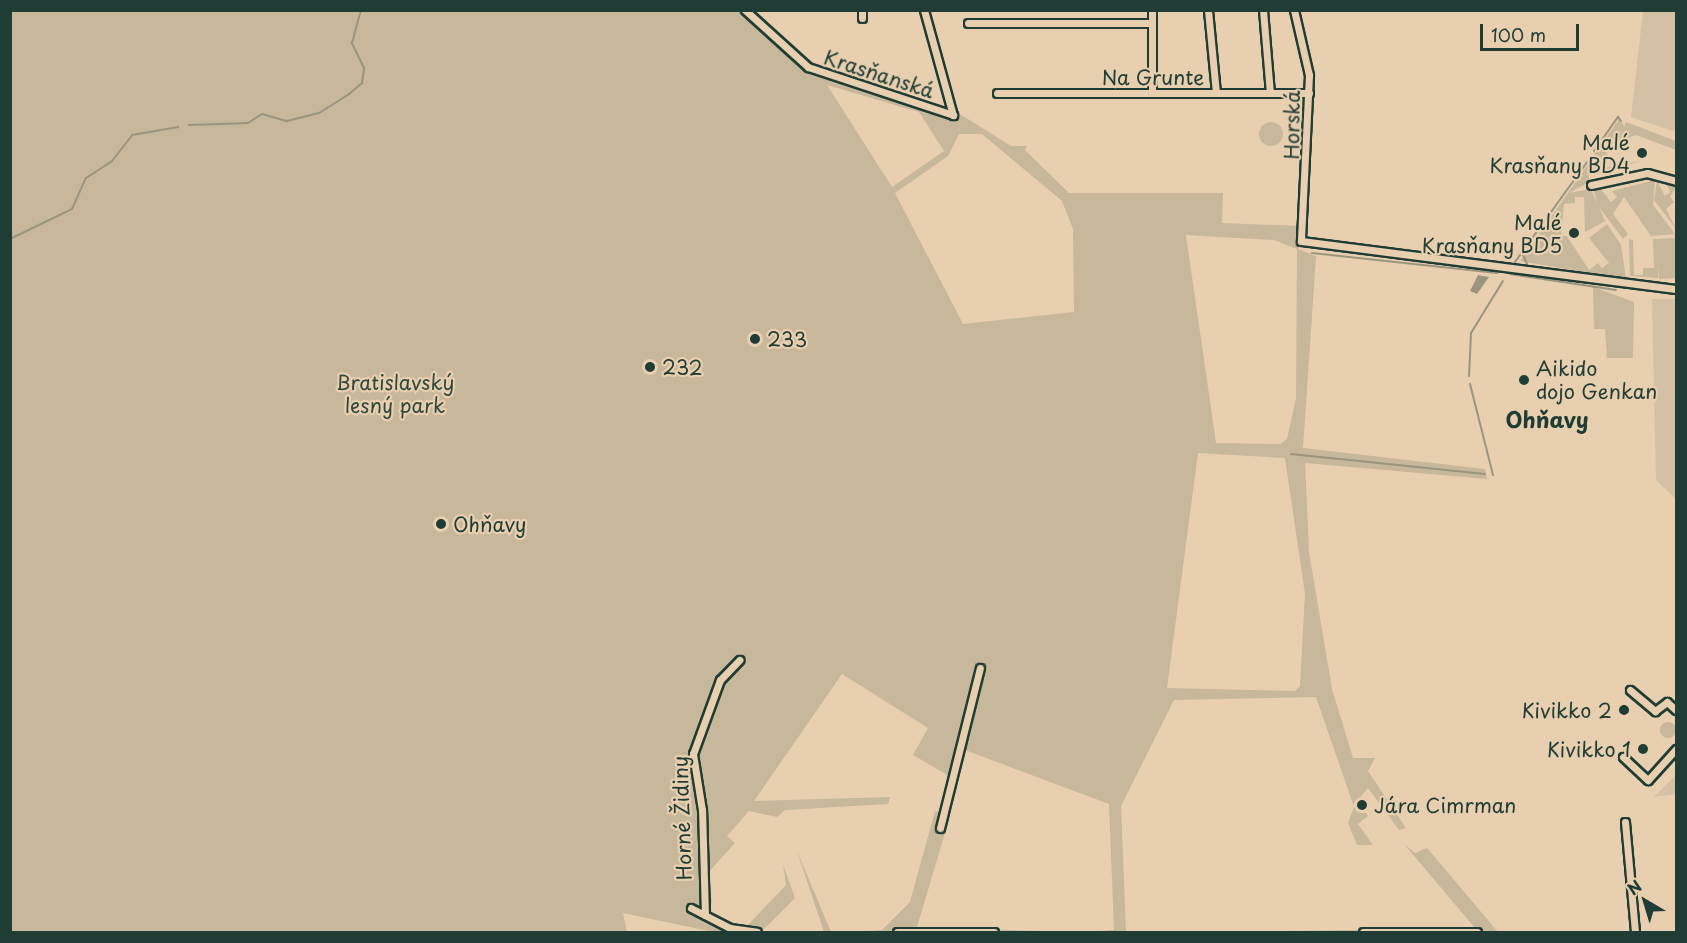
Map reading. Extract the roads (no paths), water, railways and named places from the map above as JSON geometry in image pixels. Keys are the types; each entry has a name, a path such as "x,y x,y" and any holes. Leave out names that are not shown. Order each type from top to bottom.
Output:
{"street":[{"name":"Krasňanská","path":"745,10 808,67 953,115 924,10"},
{"path":"1152,10 1152,93"},
{"path":"1208,10 1216,93"},
{"path":"1263,10 1270,93"},
{"name":"Horská","path":"1294,10 1309,93 1301,241 1655,289 1677,289"},
{"path":"968,23 1152,23"},
{"name":"Na Grunte","path":"997,93 1309,93"},
{"path":"1591,185 1647,172 1677,181"},
{"name":"Horné Židiny","path":"705,915 702,810 693,754 720,680 739,660"},
{"path":"940,828 980,668"},
{"path":"1630,690 1655,711 1667,702 1677,710"},
{"path":"1623,758 1648,780 1677,749"},
{"path":"1625,822 1635,933"},
{"name":"Horné Židiny","path":"691,908 757,933"},
{"path":"897,933 994,933"},
{"path":"1363,933 1477,933"}],"waterway":[{"path":"189,125 248,123 262,114 287,121 319,113 349,94 362,83 364,68 352,43 361,10"},
{"path":"1594,151 1618,117 1621,121"},
{"path":"10,239 72,209 86,178 112,161 132,135 178,127"},
{"path":"1515,262 1587,162"},
{"path":"1312,253 1497,273"},
{"path":"1522,253 1527,264"},
{"path":"1510,274 1616,290"},
{"path":"1469,376 1471,333 1503,281"},
{"path":"1470,384 1493,475"},
{"path":"1291,454 1485,474"}],"place":[{"name":"Malé Krasňany BD4","path":"1642,153"},
{"name":"Malé Krasňany BD5","path":"1574,233"},
{"name":"233","path":"755,339"},
{"name":"232","path":"650,367"},
{"name":"Aikido dojo Genkan","path":"1524,380"},
{"name":"Ohňavy","path":"441,524"},
{"name":"Kivikko 2","path":"1624,710"},
{"name":"Kivikko 1","path":"1643,749"},
{"name":"Jára Cimrman","path":"1362,805"}],"district":[{"name":"Ohňavy","path":"1547,419"}],"park label":[{"name":"Bratislavský lesný park","path":"395,394"}]}
